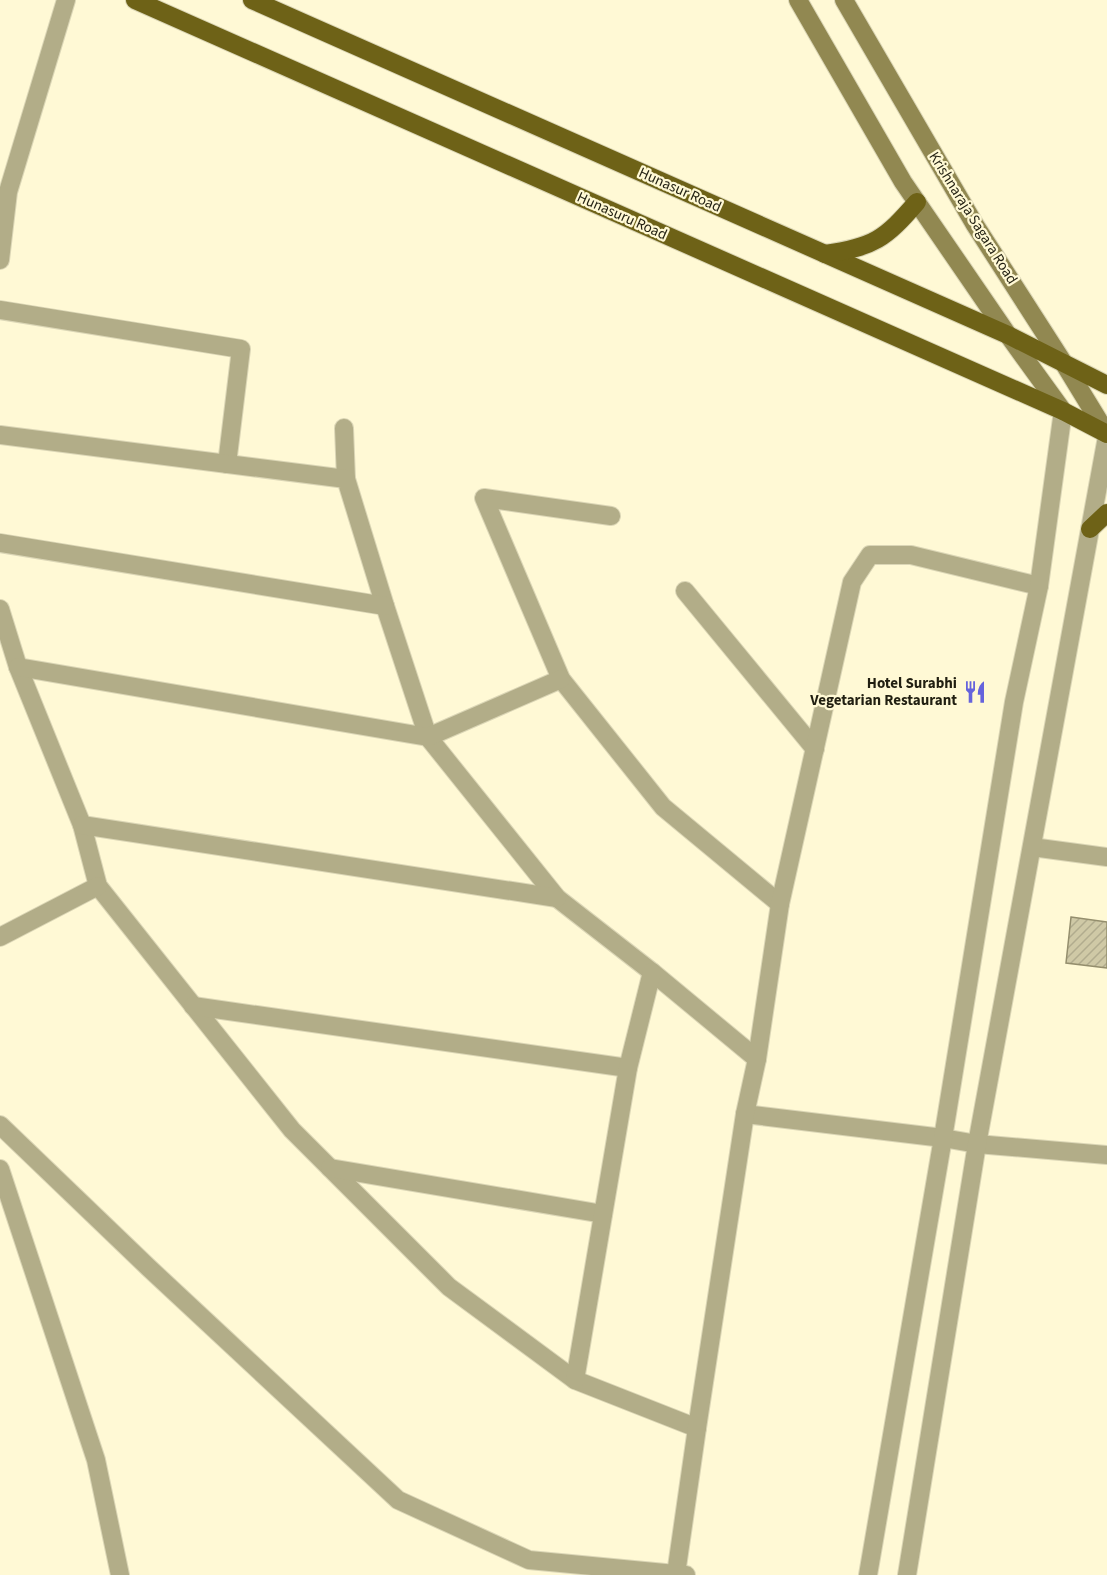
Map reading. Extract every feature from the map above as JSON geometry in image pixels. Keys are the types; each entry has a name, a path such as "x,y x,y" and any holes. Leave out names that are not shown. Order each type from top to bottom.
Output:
{"highway":[{"name":"Hunasuru Road","path":"135,0 1064,411 1107,435"},
{"name":"Hunasur Road","path":"252,0 1008,335 1107,385"},
{"path":"825,255 855,250 885,236 917,202"},
{"path":"1090,529 1107,513"}],"main road":[{"path":"798,0 917,202 1008,335 1064,411"},
{"name":"Krishnaraja Sagara Road","path":"844,0 975,225 1064,362 1107,435"}],"street":[{"path":"0,260 8,192 66,0"},
{"path":"0,310 241,349 227,464"},
{"path":"868,1575 943,1138 1014,702 1039,586 1064,411"},
{"path":"344,428 346,479 428,737 557,898 652,972 757,1059"},
{"path":"0,435 346,479"},
{"path":"907,1575 977,1144 1107,435"},
{"path":"612,516 484,498 561,679 663,807 780,904"},
{"path":"0,543 385,606"},
{"path":"676,1574 745,1114 757,1059 780,904 852,582 870,555 911,555 1039,586"},
{"path":"685,591 815,749"},
{"path":"0,609 18,667 82,825 98,886 292,1130 449,1287 575,1380 697,1428"},
{"path":"18,667 428,737 561,679"},
{"path":"82,825 557,898"},
{"path":"1032,847 1107,857"},
{"path":"0,937 98,886"},
{"path":"575,1380 628,1068 652,972"},
{"path":"193,1006 628,1068"},
{"path":"745,1114 977,1144 1107,1155"},
{"path":"0,1125 398,1500 529,1560 686,1575"},
{"path":"330,1168 603,1214"},
{"path":"0,1169 96,1460 120,1575"}],"building":[{"path":"1071,917 1107,922 1107,968 1066,963"}],"place":[{"name":"Hotel Surabhi Vegetarian Restaurant","path":"975,692"}]}
